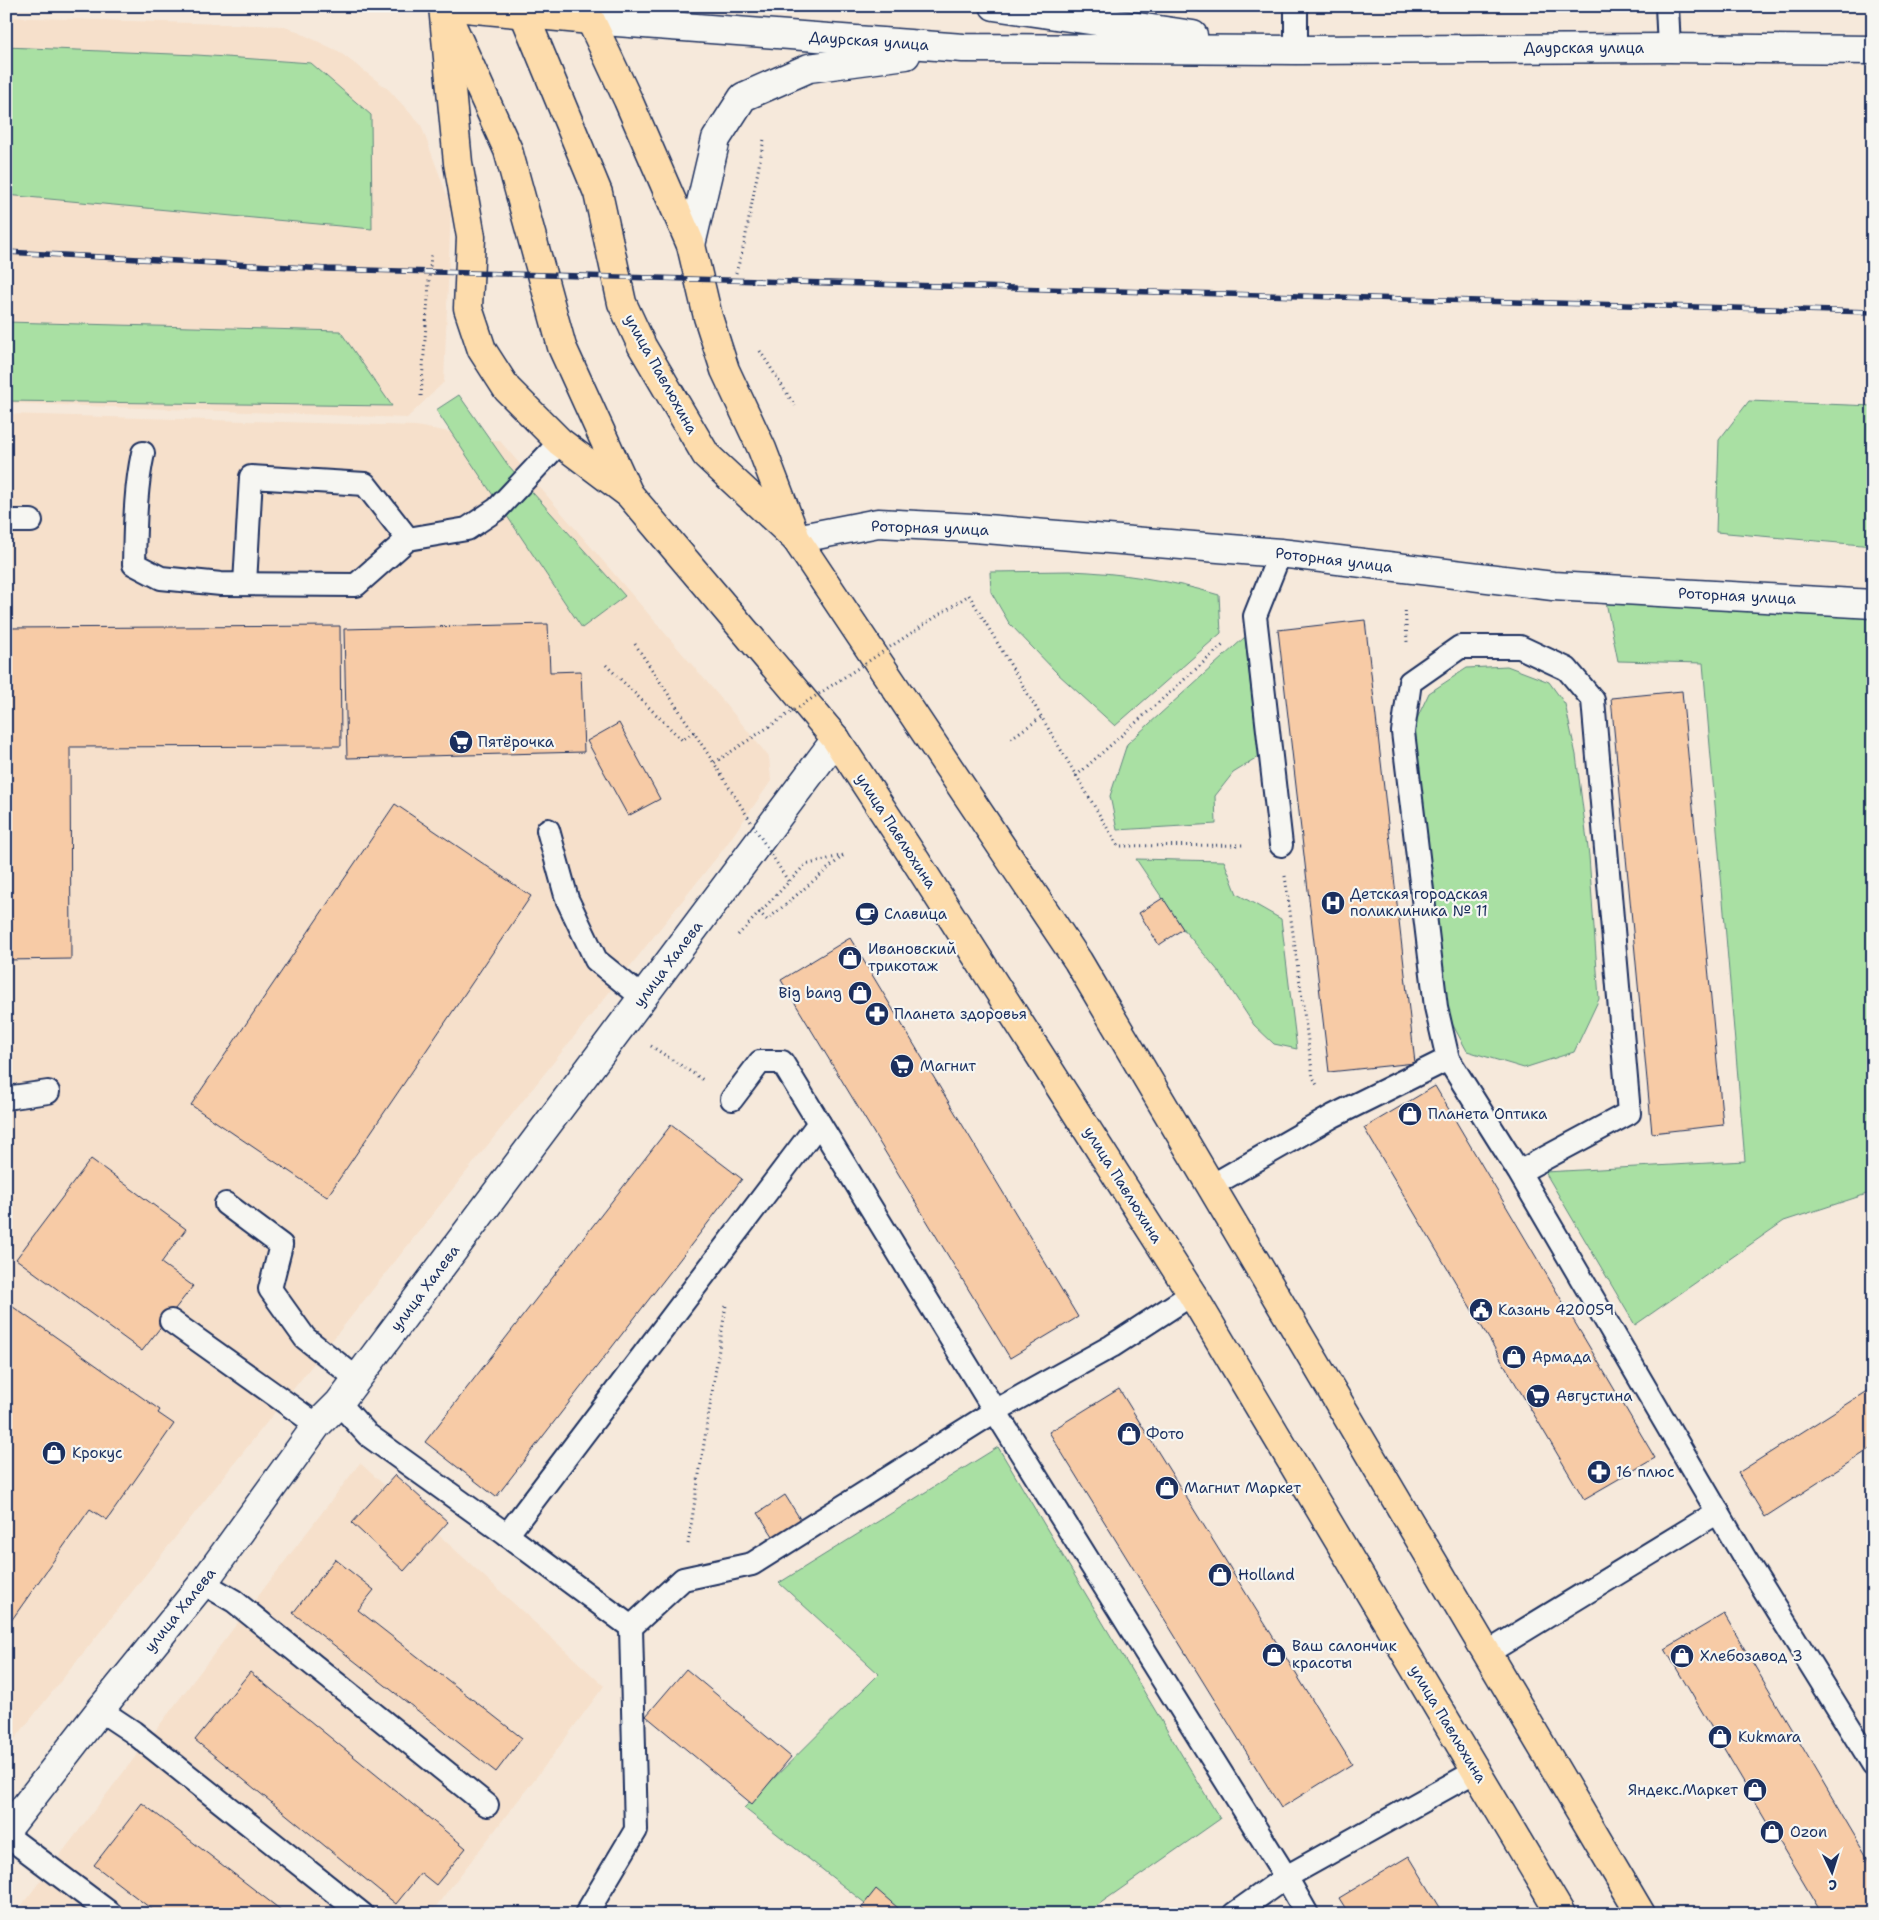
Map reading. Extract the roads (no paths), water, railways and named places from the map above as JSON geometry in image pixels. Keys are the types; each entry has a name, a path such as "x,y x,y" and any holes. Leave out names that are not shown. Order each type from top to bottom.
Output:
{"main road":[{"name":"Даурская улица","path":"443,6 587,13"},
{"name":"улица Павлюхина","path":"443,6 458,163 471,237 468,308 482,350 507,389 560,442 629,494 836,739 1192,1294 1561,1914"},
{"name":"улица Павлюхина","path":"443,6 508,150 562,347 629,494"},
{"name":"улица Павлюхина","path":"522,10 598,193 622,303 642,346 706,455 796,539"},
{"name":"улица Павлюхина","path":"587,13 628,100 691,245 708,317 726,370 762,449 796,539 1078,961 1641,1914"}],"street":[{"name":"Даурская улица","path":"994,6 1296,50"},
{"name":"Даурская улица","path":"587,13 963,48 1296,50 1669,48 1873,50"},
{"path":"691,245 716,139 743,97 809,68 963,48"},
{"name":"Роторная улица","path":"796,539 878,523 974,528 1280,553 1553,586 1873,604"},
{"name":"улица Халева","path":"6,1831 100,1710 203,1583 317,1425 339,1402 836,739"}],"lane":[{"path":"1296,6 1296,50"},
{"path":"1667,6 1669,48"},
{"path":"143,453 139,471 135,518 134,564 161,578 221,584 356,585 408,539 467,529 497,509 560,442"},
{"path":"245,584 251,477 365,484 408,539"},
{"path":"6,521 32,520"},
{"path":"1280,553 1255,616 1280,844"},
{"path":"1519,1172 1629,1113 1593,700 1567,669 1520,647 1460,647 1410,682 1402,732 1436,1008 1448,1059 1519,1172 1744,1558 1873,1765"},
{"path":"548,830 567,899 596,960 643,998"},
{"path":"1211,1186 1333,1116 1448,1059"},
{"path":"732,1099 760,1062 782,1062 996,1411 1286,1877 1307,1914"},
{"path":"6,1098 48,1092"},
{"path":"506,1535 819,1123"},
{"path":"226,1204 281,1245 270,1289 305,1338 356,1378"},
{"path":"586,1914 636,1830 631,1627 683,1579 752,1564 996,1411 1112,1346 1192,1294"},
{"path":"171,1320 317,1425"},
{"path":"339,1402 368,1436 631,1627"},
{"path":"1487,1653 1718,1512"},
{"path":"203,1583 234,1601 488,1805"},
{"path":"100,1710 133,1732 362,1914"},
{"path":"1234,1914 1286,1877 1476,1771"},
{"path":"6,1835 111,1914"}],"railway":[{"path":"6,252 328,269 1873,312"}],"place":[{"name":"Пятёрочка","path":"461,742"},
{"name":"Детская городская поликлиника № 11","path":"1333,903"},
{"name":"Славица","path":"867,914"},
{"name":"Ивановский трикотаж","path":"850,958"},
{"name":"Big bang","path":"860,993"},
{"name":"Планета здоровья","path":"877,1014"},
{"name":"Магнит","path":"902,1066"},
{"name":"Планета Оптика","path":"1410,1114"},
{"name":"Казань 420059","path":"1481,1310"},
{"name":"Армада","path":"1514,1357"},
{"name":"Августина","path":"1538,1396"},
{"name":"Фото","path":"1129,1434"},
{"name":"Крокус","path":"54,1453"},
{"name":"16 плюс","path":"1599,1472"},
{"name":"Магнит Маркет","path":"1167,1488"},
{"name":"Holland","path":"1220,1575"},
{"name":"Ваш салончик красоты","path":"1274,1655"},
{"name":"Хлебозавод 3","path":"1682,1656"},
{"name":"Kukmara","path":"1720,1737"},
{"name":"Яндекс.Маркет","path":"1755,1790"},
{"name":"Ozon","path":"1772,1832"}]}
